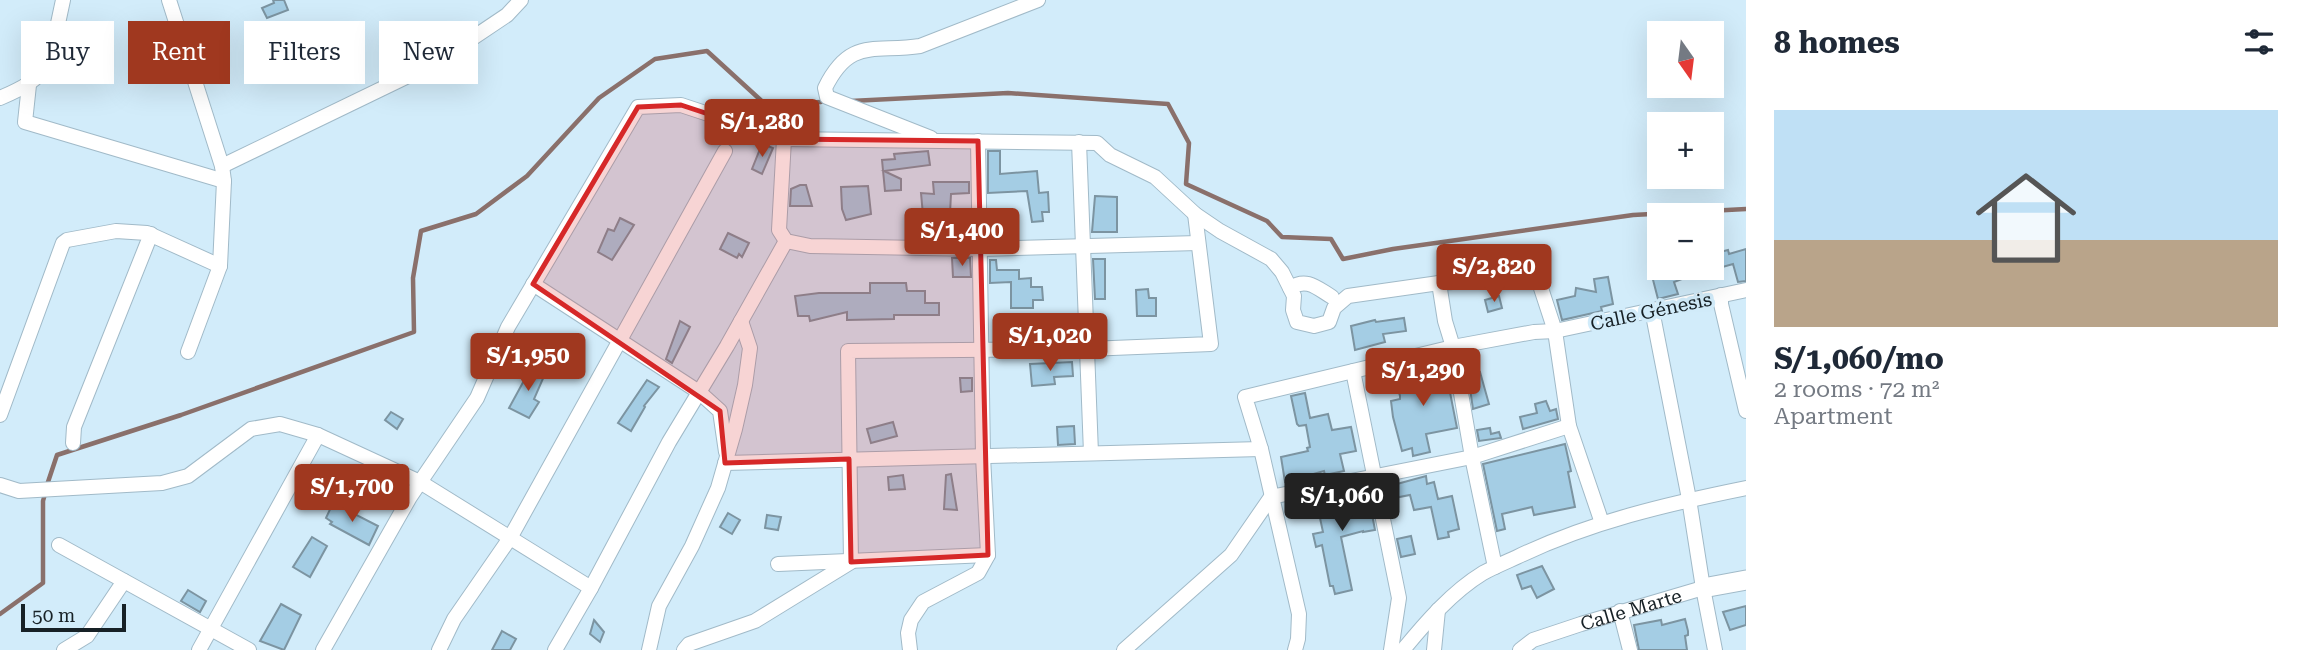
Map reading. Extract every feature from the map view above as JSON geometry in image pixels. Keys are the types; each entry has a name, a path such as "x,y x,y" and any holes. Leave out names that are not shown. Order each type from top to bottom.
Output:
{"street":[{"path":"0,98 29,85 45,69 50,61 63,0"},
{"path":"169,0 223,174 219,266 188,352"},
{"path":"501,0 508,15"},
{"path":"29,85 25,122 223,174 438,62 508,15 521,0"},
{"path":"939,141 827,97 825,88 834,70 849,57 868,48 920,46 1038,0"},
{"path":"323,650 419,482 477,398 508,327 638,107 681,104 784,139 1097,143 1110,155 1155,177 1195,214 1271,259 1282,272 1294,296 1293,310 1297,322 1314,327 1329,322 1334,308 1348,296 1439,283 1536,276 1555,331 1569,426 1602,523"},
{"path":"784,139 779,230 786,241 810,246 980,249 1198,243"},
{"path":"910,650 908,633 911,620 923,602 978,573 988,555 983,456 978,141"},
{"path":"1079,142 1091,453"},
{"path":"439,650 454,619 510,538 726,151"},
{"path":"851,562 848,351 1088,349 1211,344 1195,214"},
{"path":"0,415 63,243 72,238 116,231 136,231 151,234 219,266"},
{"path":"73,443 74,428 151,234"},
{"path":"555,650 669,442 786,241"},
{"path":"1290,288 1298,283 1310,283 1332,298"},
{"path":"1439,283 1495,567"},
{"path":"533,284 699,392 720,411 726,460"},
{"name":"Calle Génesis","path":"1261,449 1245,397 1453,347 1534,332 1555,331 1746,290"},
{"path":"1721,295 1743,387 1746,411"},
{"path":"1652,310 1716,650"},
{"path":"649,650 659,606 692,546 718,488 726,460 746,385 750,348 741,321"},
{"path":"1353,370 1399,598 1391,650"},
{"path":"0,485 19,491 162,483 188,476 251,429 280,424 318,435 419,482 591,588"},
{"path":"1124,650 1231,555 1271,497 1472,457 1569,426"},
{"path":"199,650 318,435"},
{"path":"726,460 1261,449 1299,614 1295,650"},
{"path":"1403,650 1438,610 1483,573 1495,567 1547,543 1602,523 1689,499 1746,488"},
{"path":"59,545 249,650"},
{"path":"778,564 988,555"},
{"path":"684,650 690,644 755,621 851,562"},
{"name":"Calle Marte","path":"1520,650 1533,640 1620,611 1703,588 1746,580"},
{"path":"64,650 86,636 124,581"},
{"path":"1434,650 1438,610"},
{"path":"1620,611 1630,650"}],"highlighted area":[{"path":"681,105 784,139 978,141 988,555 851,562 849,459 725,463 720,411 533,284 638,107"}],"building":[{"path":"273,0 284,0 288,10 267,18 262,8 274,3"},
{"path":"762,144 773,148 762,174 752,169"},
{"path":"928,151 930,165 884,171 901,179 901,190 885,191 882,160 895,159 894,154"},
{"path":"988,151 1000,151 1000,174 1037,171 1039,193 1048,192 1049,212 1042,212 1043,221 1032,222 1027,191 988,193"},
{"path":"933,182 969,182 969,193 951,194 950,213 923,215 921,193 934,194"},
{"path":"806,185 812,206 790,206 791,189"},
{"path":"868,186 871,214 846,220 842,209 841,187"},
{"path":"1095,196 1117,197 1117,232 1092,232"},
{"path":"620,218 634,225 612,260 598,252 608,229 614,231"},
{"path":"728,233 749,243 742,257 739,254 737,258 720,249"},
{"path":"1746,249 1746,281 1738,282 1733,264 1724,267 1724,251 1728,250 1729,254"},
{"path":"952,258 970,258 971,277 953,277"},
{"path":"1093,259 1105,259 1105,299 1095,299"},
{"path":"990,260 996,260 997,270 1019,270 1019,279 1031,278 1031,287 1042,287 1043,300 1033,300 1033,308 1011,308 1011,282 990,283"},
{"path":"1608,277 1613,304 1601,307 1602,311 1562,320 1557,300 1575,296 1576,288 1596,292 1594,279"},
{"path":"1653,280 1679,280 1674,282 1678,294 1658,299"},
{"path":"870,283 906,283 907,291 925,291 925,303 939,303 939,315 894,315 894,319 847,320 847,312 810,321 809,316 798,316 795,296 870,293"},
{"path":"1148,289 1149,298 1156,298 1156,316 1137,316 1136,290"},
{"path":"1499,296 1502,308 1488,312 1485,300"},
{"path":"1404,318 1406,331 1383,334 1385,342 1355,350 1351,326 1375,320"},
{"path":"680,321 690,327 672,363 666,359"},
{"path":"1075,327 1075,339 1028,340 1028,328"},
{"path":"1072,362 1073,376 1054,377 1055,384 1032,386 1030,364"},
{"path":"1444,362 1457,428 1426,434 1430,452 1413,456 1412,448 1402,451 1393,417 1391,401 1400,399 1395,378"},
{"path":"532,366 545,374 534,399 539,402 529,418 509,408"},
{"path":"1480,372 1489,404 1473,409 1468,375"},
{"path":"960,378 972,378 972,391 961,392"},
{"path":"647,380 659,387 644,406 631,431 618,423"},
{"path":"1305,393 1310,418 1328,414 1332,430 1351,427 1356,451 1340,454 1344,471 1325,475 1324,471 1285,482 1281,457 1308,451 1307,448 1310,447 1306,425 1297,424 1291,396"},
{"path":"1546,401 1550,411 1556,409 1558,419 1523,429 1520,417 1537,413 1535,404"},
{"path":"391,412 403,419 397,429 385,420"},
{"path":"893,422 897,436 871,443 867,429"},
{"path":"1074,426 1075,444 1058,445 1057,427"},
{"path":"1490,428 1491,434 1499,432 1501,438 1479,441 1477,430"},
{"path":"1565,444 1575,507 1534,515 1532,507 1502,514 1505,529 1497,531 1483,464"},
{"path":"951,474 957,510 944,509 946,475"},
{"path":"903,475 905,489 889,490 888,477"},
{"path":"1426,476 1427,484 1434,482 1438,499 1452,496 1459,529 1448,532 1449,537 1438,539 1431,507 1414,510 1410,495 1389,499 1386,487"},
{"path":"385,480 400,489 393,500 379,492"},
{"path":"1367,488 1375,530 1341,537 1352,590 1335,594 1333,586 1330,586 1322,545 1316,547 1313,534 1323,532 1317,504"},
{"path":"333,503 378,526 369,545 330,524 332,522 326,518"},
{"path":"728,513 740,520 732,534 720,527"},
{"path":"767,515 781,517 778,530 765,528"},
{"path":"1411,536 1415,554 1401,557 1397,539"},
{"path":"312,537 327,546 310,577 293,567"},
{"path":"1542,566 1554,589 1537,598 1531,586 1522,589 1517,575"},
{"path":"188,590 206,601 200,612 181,601"},
{"path":"281,604 301,615 284,650 260,641"},
{"path":"1746,606 1746,625 1730,630 1723,612"},
{"path":"1685,619 1688,631 1685,636 1687,650 1639,650 1634,625 1661,620 1662,625"},
{"path":"594,620 604,632 600,642 590,634"},
{"path":"502,631 516,639 510,650 492,650"}],"waterway":[{"path":"47,485 57,455 181,415 414,332 413,278 421,231 476,214 527,176 599,98 655,59 707,51 766,105 821,102"},
{"path":"851,101 1008,93 1168,104 1189,143 1186,184 1267,221 1282,237 1331,239 1343,259 1393,249 1633,215 1746,209"},
{"path":"0,614 43,583 45,494"}]}
